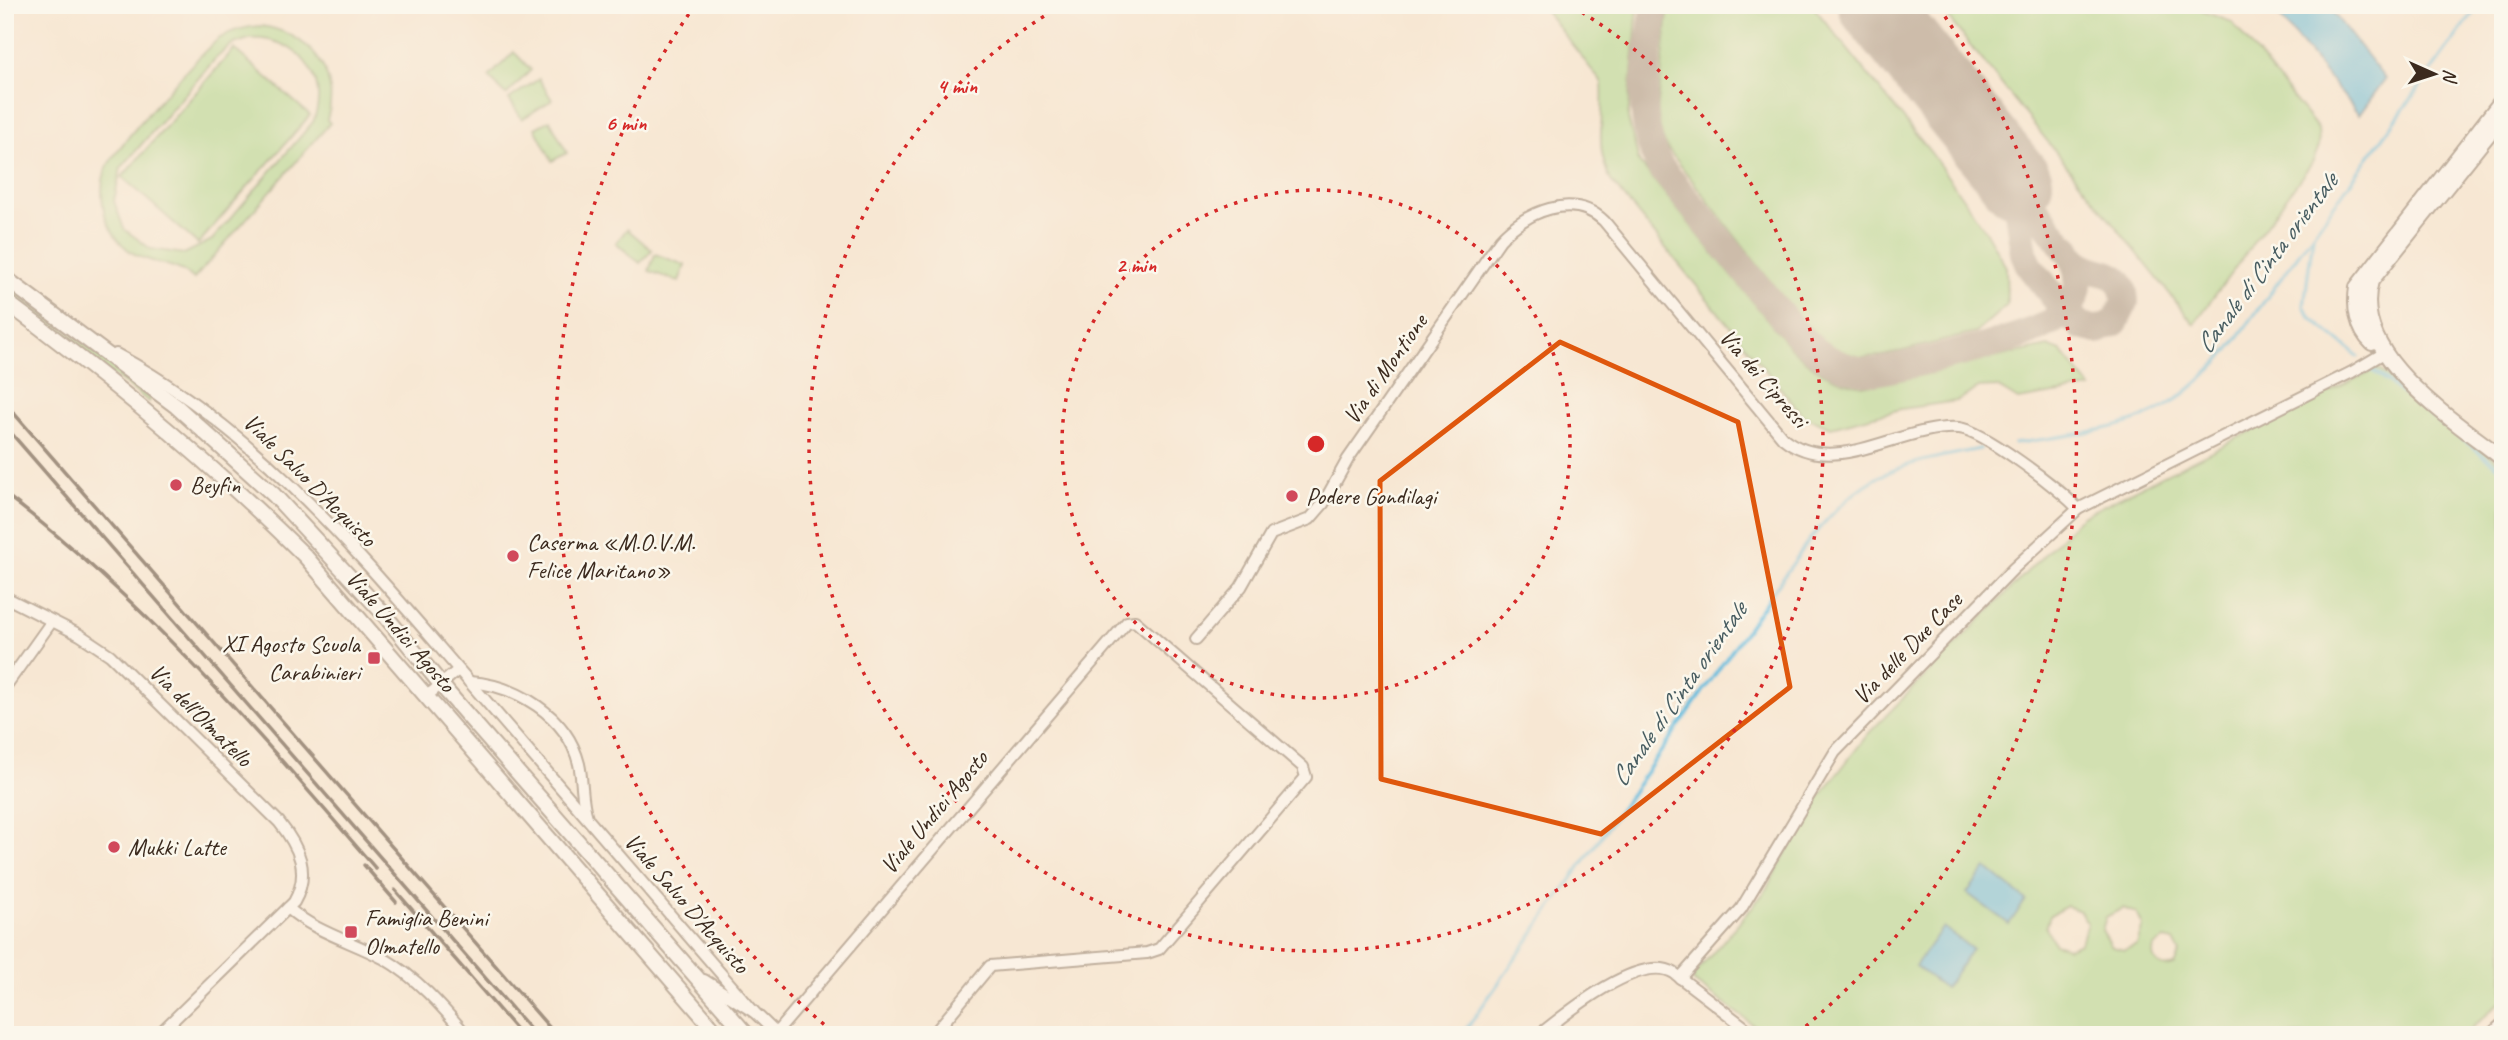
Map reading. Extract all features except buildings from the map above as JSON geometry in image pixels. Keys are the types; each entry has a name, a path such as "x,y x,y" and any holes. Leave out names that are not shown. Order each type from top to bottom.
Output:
{"main road":[{"path":"2503,99 2357,287 2356,310 2368,340 2384,353 2415,387 2503,459"},
{"path":"2384,353 2369,317 2367,293 2371,281 2503,116"},
{"name":"Viale Undici Agosto","path":"5,278 176,406 274,495 383,613 441,684 747,1035"},
{"name":"Viale Undici Agosto","path":"5,301 158,419 239,491 305,556 719,1035"},
{"path":"2493,1035 2503,1026"}],"street":[{"name":"Via dei Cipressi","path":"1532,215 1546,209 1569,207 1598,215 1644,266 1783,438 1795,447 1811,453 1831,454 1928,432 1965,429 1990,442 2065,495 2078,509"},
{"name":"Via di Montione","path":"1196,639 1241,587 1271,534 1304,522 1318,512 1348,459 1500,240 1532,215"},
{"name":"Viale Salvo D'Acquisto","path":"106,353 117,354 192,398 244,441 343,540 754,1012"},
{"name":"Via delle Due Case","path":"1680,978 1741,909 1835,752 2003,579 2078,509 2384,353"},
{"name":"Via dell'Olmatello","path":"5,597 97,645 110,655 279,822 295,844 302,864 302,884 288,908"},
{"path":"5,687 52,621"},
{"name":"Viale Undici Agosto","path":"684,962 705,981 754,1012 777,1034 1127,622 1135,621 1304,767 1306,777 1159,949 1147,953 990,966 933,1035"},
{"path":"427,696 458,670"},
{"name":"Viale Salvo D'Acquisto","path":"469,682 518,694 540,708 557,725 578,761 583,804 589,821"},
{"path":"158,1035 288,908 312,926 393,964 441,1005 466,1035"},
{"path":"1539,1035 1574,1008 1634,973 1664,969 1680,978 1755,1035"}],"highlighted area":[{"path":"1560,342 1738,422 1790,687 1601,834 1381,779 1380,481"}],"green space":[{"path":"1541,5 1638,5 1628,118 1639,162 1789,346 1814,367 1842,381 1863,386 2048,346 2061,351 2091,388 2018,400 1997,387 1979,388 1957,401 1901,409 1831,427 1803,416 1611,181 1602,155 1602,83"},
{"path":"1669,5 1812,5 1932,154 1985,230 2006,267 2007,305 1975,333 1882,356 1859,357 1830,347 1805,326 1667,148 1661,135 1657,113"},
{"path":"1938,5 2197,5 2204,12 2232,22 2318,129 2319,146 2313,161 2194,324"},
{"path":"260,26 292,36 306,45 317,57 325,70 329,86 327,120 330,123 194,279 173,267 141,257 120,242 111,229 103,207 104,174 142,121 210,46 239,29","holes":["249,39 281,44 294,52 305,62 313,75 318,105 313,122 212,240 184,254 151,249 124,229 114,201 121,168 215,59 231,45"]},
{"path":"234,49 310,115 198,244 122,177"},
{"path":"514,52 531,70 506,95 489,77"},
{"path":"539,79 552,100 522,119 509,99"},
{"path":"550,120 567,153 552,161 535,128"},
{"path":"627,229 652,250 640,263 616,243"},
{"path":"655,254 685,265 679,282 649,271"},
{"path":"5,284 152,396 149,402 5,293"},
{"path":"2377,368 2503,465 2503,1000 2464,1035 1767,1035 1693,981 1693,976 1764,893 1811,808 1868,734 2082,516","holes":["2067,906 2080,911 2087,923 2081,943 2068,948 2055,944 2046,928 2050,915","2123,908 2136,913 2143,925 2137,945 2124,950 2112,947 2102,930 2106,917","2165,939 2174,941 2180,953 2174,965 2164,966 2157,963 2153,956 2154,947"]}],"water":[{"path":"2270,5 2327,5 2385,79 2359,115"},
{"path":"1986,868 2026,900 2009,924 1967,893"},
{"path":"1943,927 1972,949 1945,988 1915,966"}],"waterway":[{"name":"Canale di Cinta orientale","path":"2014,444 2092,432 2132,422 2165,407 2199,381 2229,350 2479,5"},
{"path":"2313,236 2304,306 2311,318 2358,356"},
{"path":"2372,370 2503,470"},
{"name":"Canale di Cinta orientale","path":"1462,1035 1810,539 1849,498 1884,474 1925,460 1980,449"}],"taxiway":[{"path":"1655,5 1644,88 1647,128 1661,168 1789,325 1827,358 1849,368 1875,372 1979,348 2035,330 2056,319 2069,308 2077,293 2077,270 2067,247"},
{"path":"1987,145 2015,191 2024,253 2030,267 2066,312 2081,326 2098,330 2115,322 2125,302 2120,283 2110,275 2080,264 2057,238 2017,182"}],"runway":[{"path":"1874,5 2017,182"}],"railway":[{"path":"5,403 556,1035"},
{"path":"5,426 535,1035"},
{"path":"5,494 57,535 154,625 245,720 376,869"},
{"path":"364,865 396,902"},
{"path":"395,890 521,1035"}],"place":[{"name":"Beyfin","path":"176,485"},
{"name":"Podere Gondilagi","path":"1292,496"},
{"name":"Caserma «M.O.V.M. Felice Maritano»","path":"513,556"},
{"name":"XI Agosto Scuola Carabinieri","path":"374,658"},
{"name":"Mukki Latte","path":"114,847"},
{"name":"Famiglia Benini Olmatello","path":"351,932"}]}
